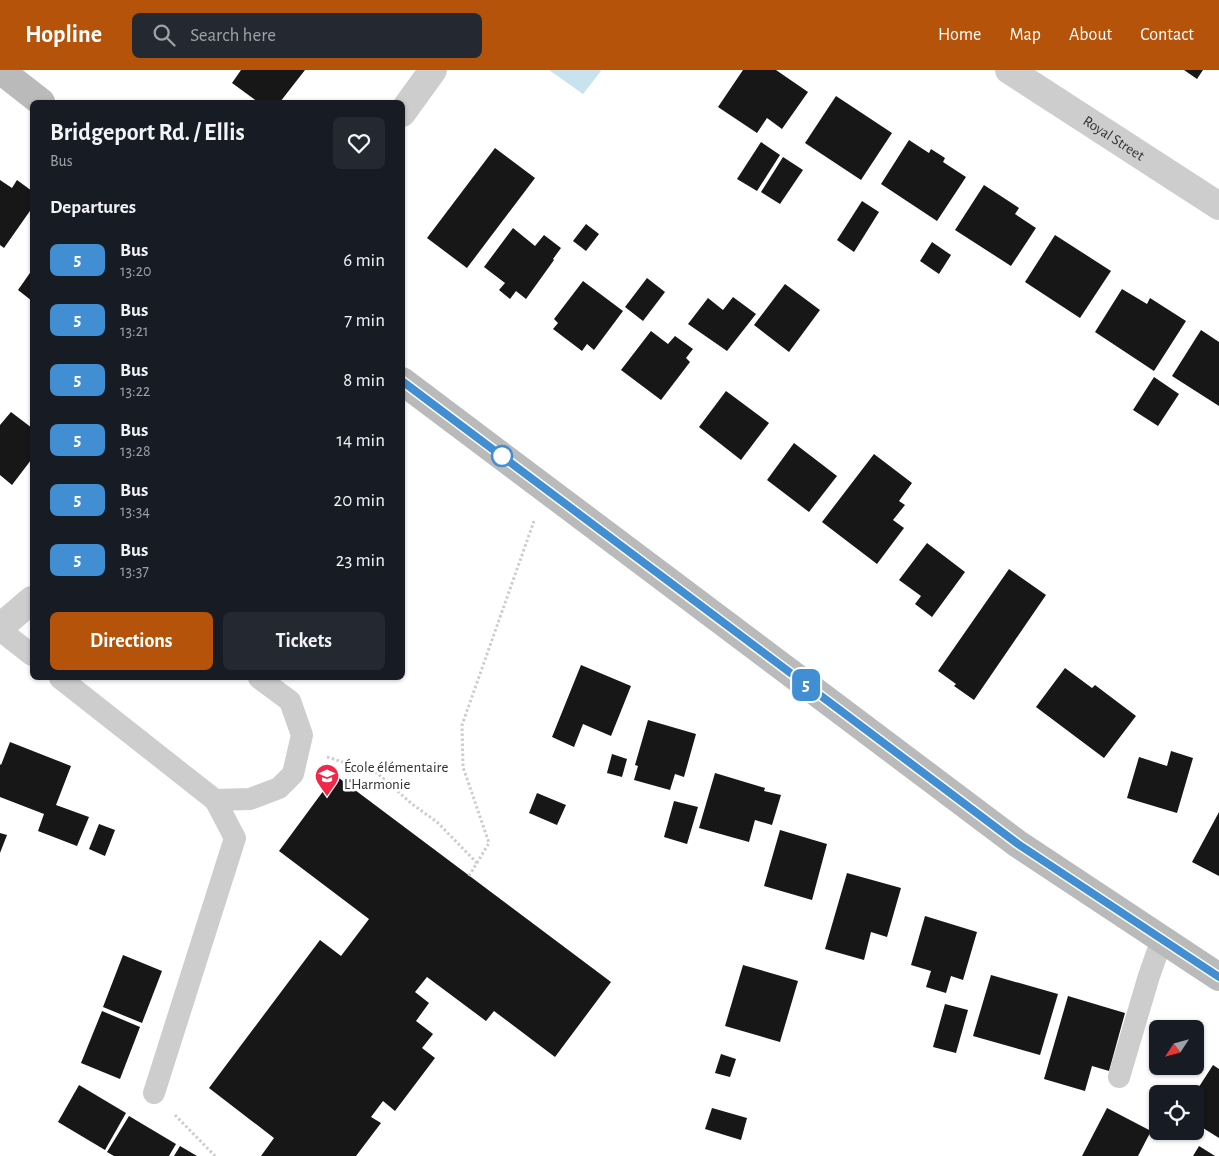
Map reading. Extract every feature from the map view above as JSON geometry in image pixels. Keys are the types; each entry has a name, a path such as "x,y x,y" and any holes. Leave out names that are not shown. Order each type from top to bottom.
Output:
{"main road":[{"path":"0,70 39,100"},
{"path":"405,383 1010,838 1219,977"}],"street":[{"path":"405,109 433,70"},
{"name":"Royal Street","path":"1009,70 1219,206"},
{"path":"0,629 30,602"}],"lane":[{"path":"0,629 30,653"},
{"path":"63,680 215,800 235,838 154,1093"},
{"path":"215,800 250,799 280,788 293,774 302,735 290,701 262,680"},
{"path":"1119,1077 1162,939"}],"path":[{"path":"469,876 488,842 463,767 462,725 534,520"},
{"path":"299,751 339,760 376,773 412,804 437,822 477,863"},
{"path":"154,1093 215,1156"}],"water":[{"path":"549,70 600,70 601,71 583,94"}],"building":[{"path":"241,70 305,70 282,100 255,100 232,83"},
{"path":"743,70 776,70 808,92 782,129 767,118 757,133 718,107"},
{"path":"1184,70 1203,70 1197,79"},
{"path":"836,96 892,133 861,180 805,143"},
{"path":"909,140 929,153 931,149 945,158 943,162 966,177 937,221 881,184"},
{"path":"761,142 780,155 757,191 737,179"},
{"path":"495,148 535,178 467,268 427,238"},
{"path":"783,157 803,170 780,204 761,192"},
{"path":"0,180 12,188 17,180 30,190 30,211 4,248 0,245"},
{"path":"984,185 1019,208 1015,214 1036,228 1011,266 955,230"},
{"path":"862,201 879,212 854,252 837,240"},
{"path":"586,224 599,234 586,251 573,241"},
{"path":"513,228 535,246 544,235 561,248 526,299 516,291 510,299 499,290 505,283 484,267"},
{"path":"1055,235 1111,271 1080,318 1025,282"},
{"path":"932,242 951,255 939,274 920,261"},
{"path":"30,273 30,299 18,290"},
{"path":"647,278 665,292 643,321 625,307"},
{"path":"583,281 623,311 594,350 587,344 582,351 553,329 558,323 554,319"},
{"path":"785,284 820,310 789,352 754,325"},
{"path":"1122,289 1147,304 1150,298 1186,321 1154,371 1095,332"},
{"path":"733,297 756,314 727,351 688,324 708,298 723,310"},
{"path":"1201,330 1219,342 1219,406 1172,376"},
{"path":"651,331 668,344 675,336 693,349 686,358 690,362 661,400 621,370"},
{"path":"1154,377 1179,394 1158,426 1133,410"},
{"path":"726,391 769,423 741,460 699,427"},
{"path":"11,412 30,426 30,461 12,485 0,475 0,425"},
{"path":"794,443 837,476 809,512 767,480"},
{"path":"874,454 912,483 899,501 905,505 893,520 904,528 877,564 822,522"},
{"path":"927,543 965,572 932,617 915,604 921,596 899,580"},
{"path":"1009,569 1046,595 974,700 954,686 956,684 938,671"},
{"path":"581,665 631,686 611,736 583,724 574,747 552,737"},
{"path":"1065,668 1092,688 1095,685 1136,716 1104,758 1036,707"},
{"path":"648,720 696,734 684,777 675,774 670,790 634,780 638,766 635,765"},
{"path":"10,742 71,766 56,805 89,817 77,846 38,831 44,814 0,797 0,764"},
{"path":"1171,751 1193,758 1177,813 1127,798 1139,757 1167,766"},
{"path":"612,754 627,759 622,777 607,773"},
{"path":"715,773 765,788 764,791 781,795 772,825 755,820 749,842 699,828"},
{"path":"335,775 611,982 555,1057 494,1011 486,1021 427,977 415,992 429,1003 416,1021 433,1034 422,1048 435,1058 395,1111 383,1101 371,1117 381,1123 356,1156 261,1156 274,1138 209,1088 320,940 341,956 369,919 279,851"},
{"path":"537,793 566,805 557,825 529,813"},
{"path":"674,801 698,807 687,844 664,837"},
{"path":"1219,812 1219,876 1192,862"},
{"path":"99,824 115,830 105,856 89,849"},
{"path":"780,830 827,844 812,900 764,886"},
{"path":"0,833 7,835 0,853"},
{"path":"847,873 901,888 887,937 871,932 864,960 825,949"},
{"path":"925,916 977,932 963,980 951,976 946,993 926,987 931,971 911,965"},
{"path":"123,955 162,971 142,1023 103,1007"},
{"path":"743,965 798,981 780,1042 725,1026"},
{"path":"991,975 1058,994 1040,1055 973,1036"},
{"path":"1068,996 1125,1013 1109,1071 1092,1066 1085,1091 1044,1079"},
{"path":"945,1004 968,1010 956,1053 933,1047"},
{"path":"102,1011 140,1027 120,1079 81,1063"},
{"path":"721,1054 736,1059 730,1077 715,1073"},
{"path":"1213,1065 1219,1069 1219,1138 1204,1129 1204,1085 1200,1085"},
{"path":"79,1085 126,1113 105,1150 58,1122"},
{"path":"712,1108 747,1118 741,1140 705,1129"},
{"path":"1107,1108 1149,1130 1149,1135 1138,1156 1082,1156"},
{"path":"129,1116 176,1144 169,1156 114,1156 107,1152"},
{"path":"180,1146 197,1156 174,1156"},
{"path":"1199,1146 1215,1156 1193,1156"}],"bus line":[{"name":"5","path":"405,383 1018,844 1219,977"}],"place":[{"name":"École élémentaire L'Harmonie","path":"327,797"}]}
